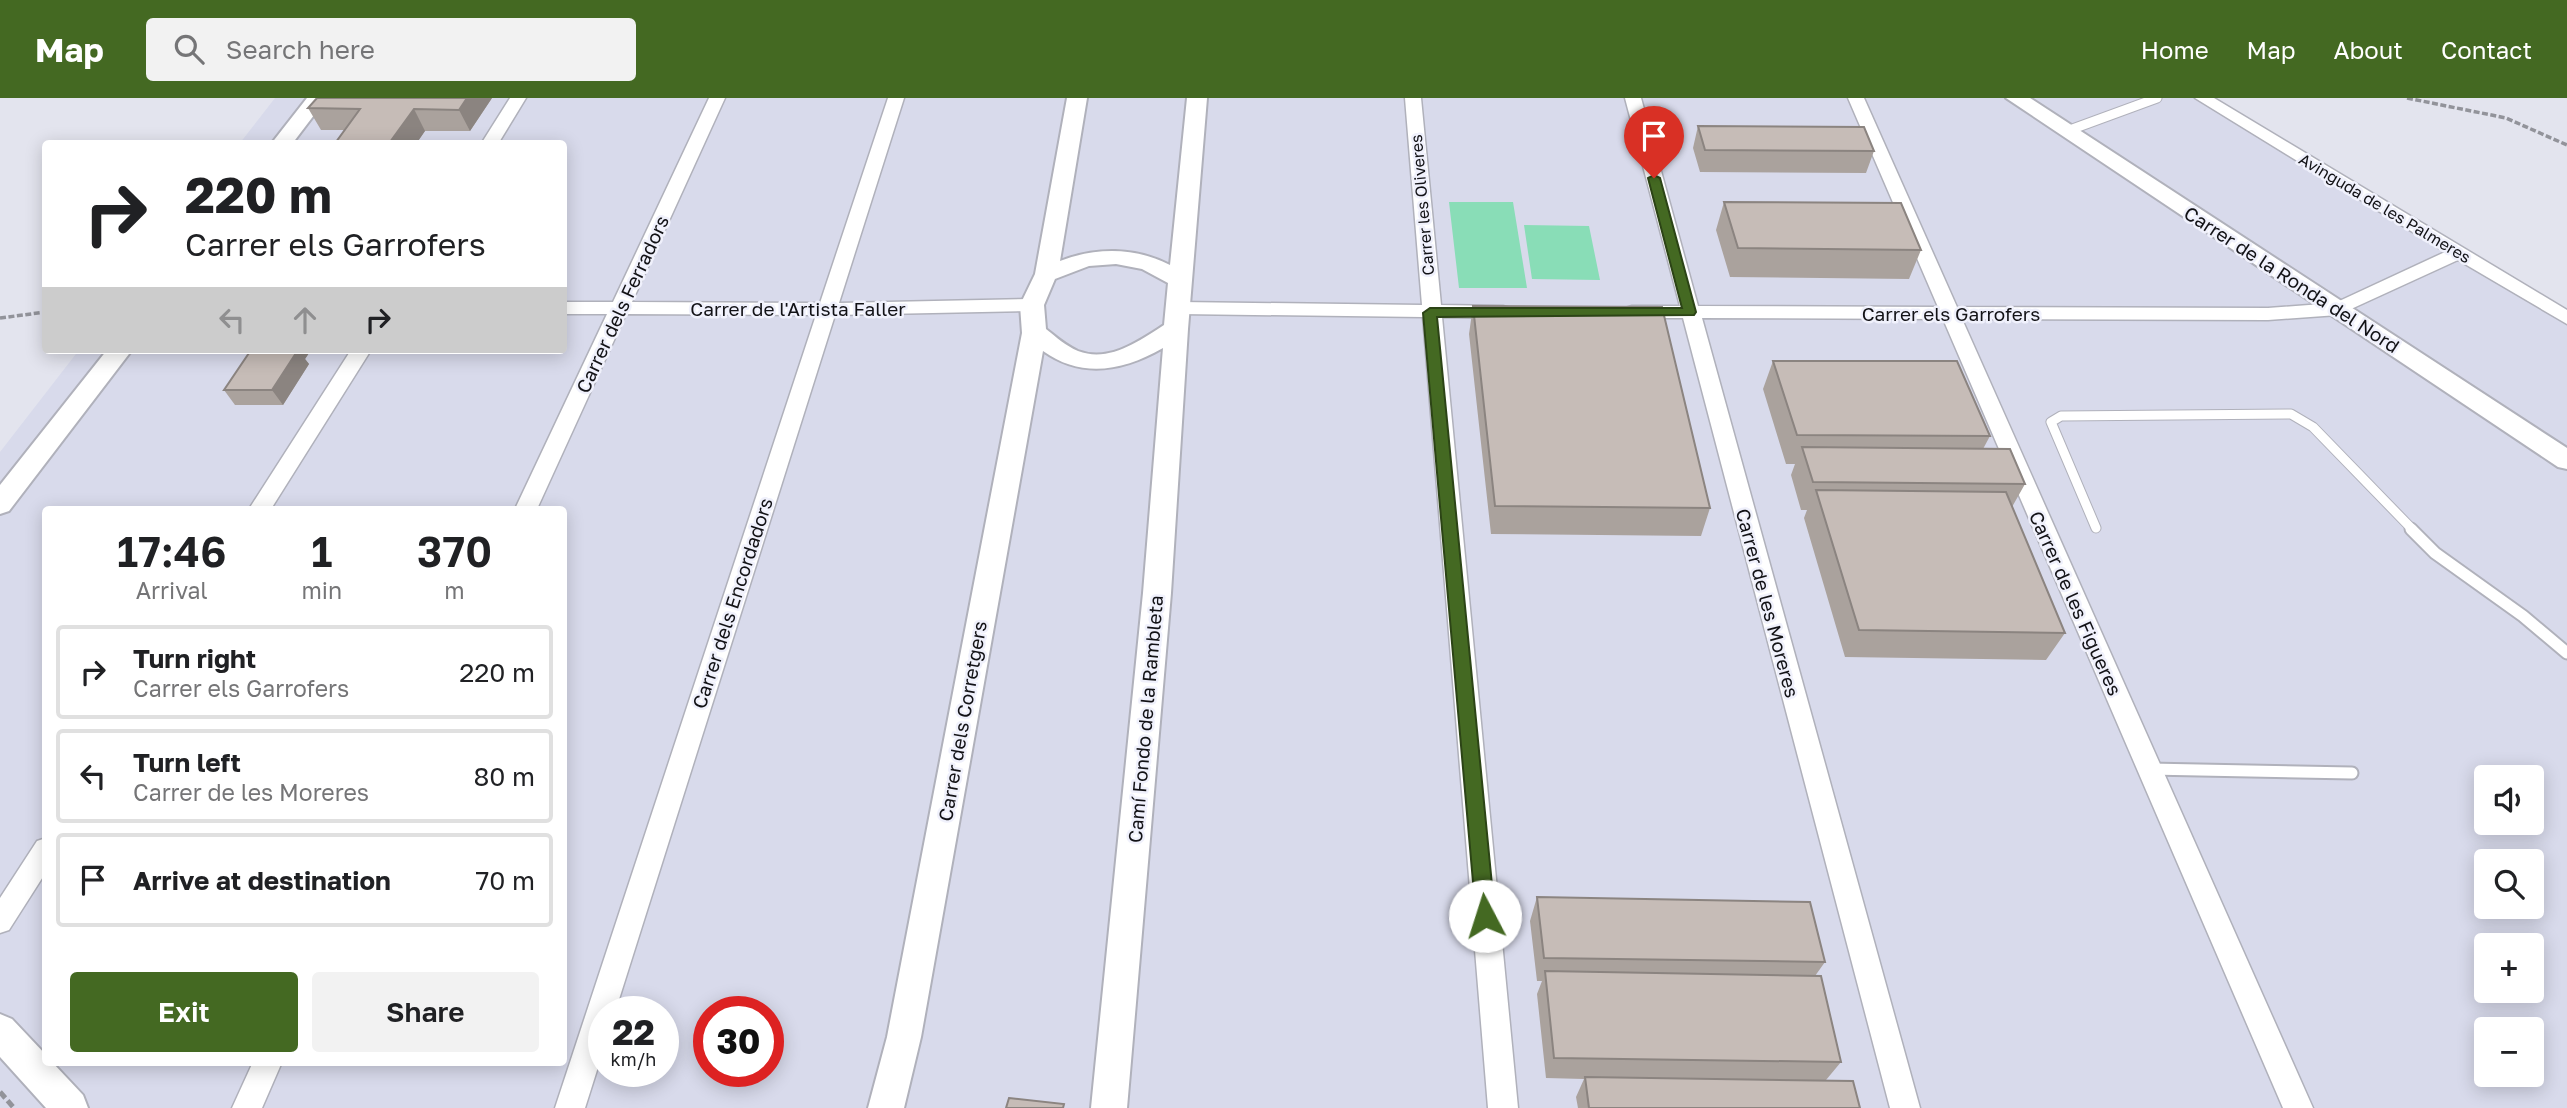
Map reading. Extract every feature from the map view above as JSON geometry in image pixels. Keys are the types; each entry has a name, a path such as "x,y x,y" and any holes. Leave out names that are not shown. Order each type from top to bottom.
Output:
{"street":[{"path":"284,140 317,98"},
{"path":"492,140 518,98"},
{"name":"Carrer dels Ferradors","path":"527,506 717,98"},
{"name":"Carrer dels Encordadors","path":"570,1108 895,98"},
{"path":"1077,98 1046,274 1033,319 1071,357 1097,361 1127,359 1178,319 1526,312"},
{"path":"1178,319 1197,98"},
{"name":"Carrer les Oliveres","path":"1413,98 1430,313 1503,1108"},
{"name":"Carrer de les Moreres","path":"1633,98 1905,1108"},
{"name":"Carrer de les Figueres","path":"1856,98 2298,1108"},
{"name":"Carrer de la Ronda del Nord","path":"2016,98 2567,460"},
{"name":"Avinguda de les Palmeres","path":"2203,98 2567,318"},
{"name":"Carrer els Garrofers","path":"1607,312 2268,314 2338,309 2459,253"},
{"path":"1046,274 1086,259 1116,257 1148,263 1180,280"},
{"name":"Carrer de l'Artista Faller","path":"567,307 827,309 1033,319"},
{"name":"Carrer dels Corretgers","path":"886,1108 904,1037 1033,319"},
{"name":"Camí Fondo de la Rambleta","path":"1109,1108 1157,593 1178,319"},
{"path":"0,504 117,354"},
{"path":"262,506 358,354"},
{"path":"0,921 42,855"},
{"path":"0,1031 70,1108"},
{"path":"247,1108 266,1066"}],"lane":[{"path":"2067,131 2157,98"},
{"path":"2096,528 2051,422 2061,416 2291,414 2313,427 2435,553 2565,649"},
{"path":"2149,769 2352,773"}],"path":[{"path":"2407,98 2502,117 2567,145"},
{"path":"0,318 42,313"},
{"path":"0,1092 15,1108"}],"shaded area":[{"path":"275,98 2206,98 2567,314 2567,1108 0,1108 0,452 76,354 567,354 567,140 242,140"}],"green space":[{"path":"1449,202 1513,202 1527,288 1459,288"},
{"path":"1524,225 1589,226 1600,280 1532,279"}],"building":[{"path":"317,98 467,98 459,110 414,109 391,140 337,140 360,109 308,108"},
{"path":"1698,126 1864,127 1874,151 1705,150"},
{"path":"1724,202 1901,203 1921,250 1738,248"},
{"path":"1473,306 1662,307 1710,508 1495,506"},
{"path":"248,354 295,354 272,390 224,390"},
{"path":"1773,361 1957,361 1990,436 1797,435"},
{"path":"1802,447 2010,449 2025,484 1813,482"},
{"path":"1816,490 2006,492 2065,633 1859,630"},
{"path":"1537,897 1810,902 1825,962 1544,958"},
{"path":"1545,971 1821,976 1841,1062 1554,1058"},
{"path":"1585,1077 1853,1081 1860,1108 1589,1108"},
{"path":"1009,1098 1064,1104 1063,1108 1006,1108"}],"route":[{"path":"1485,916 1430,313 1689,312 1654,178"}]}
